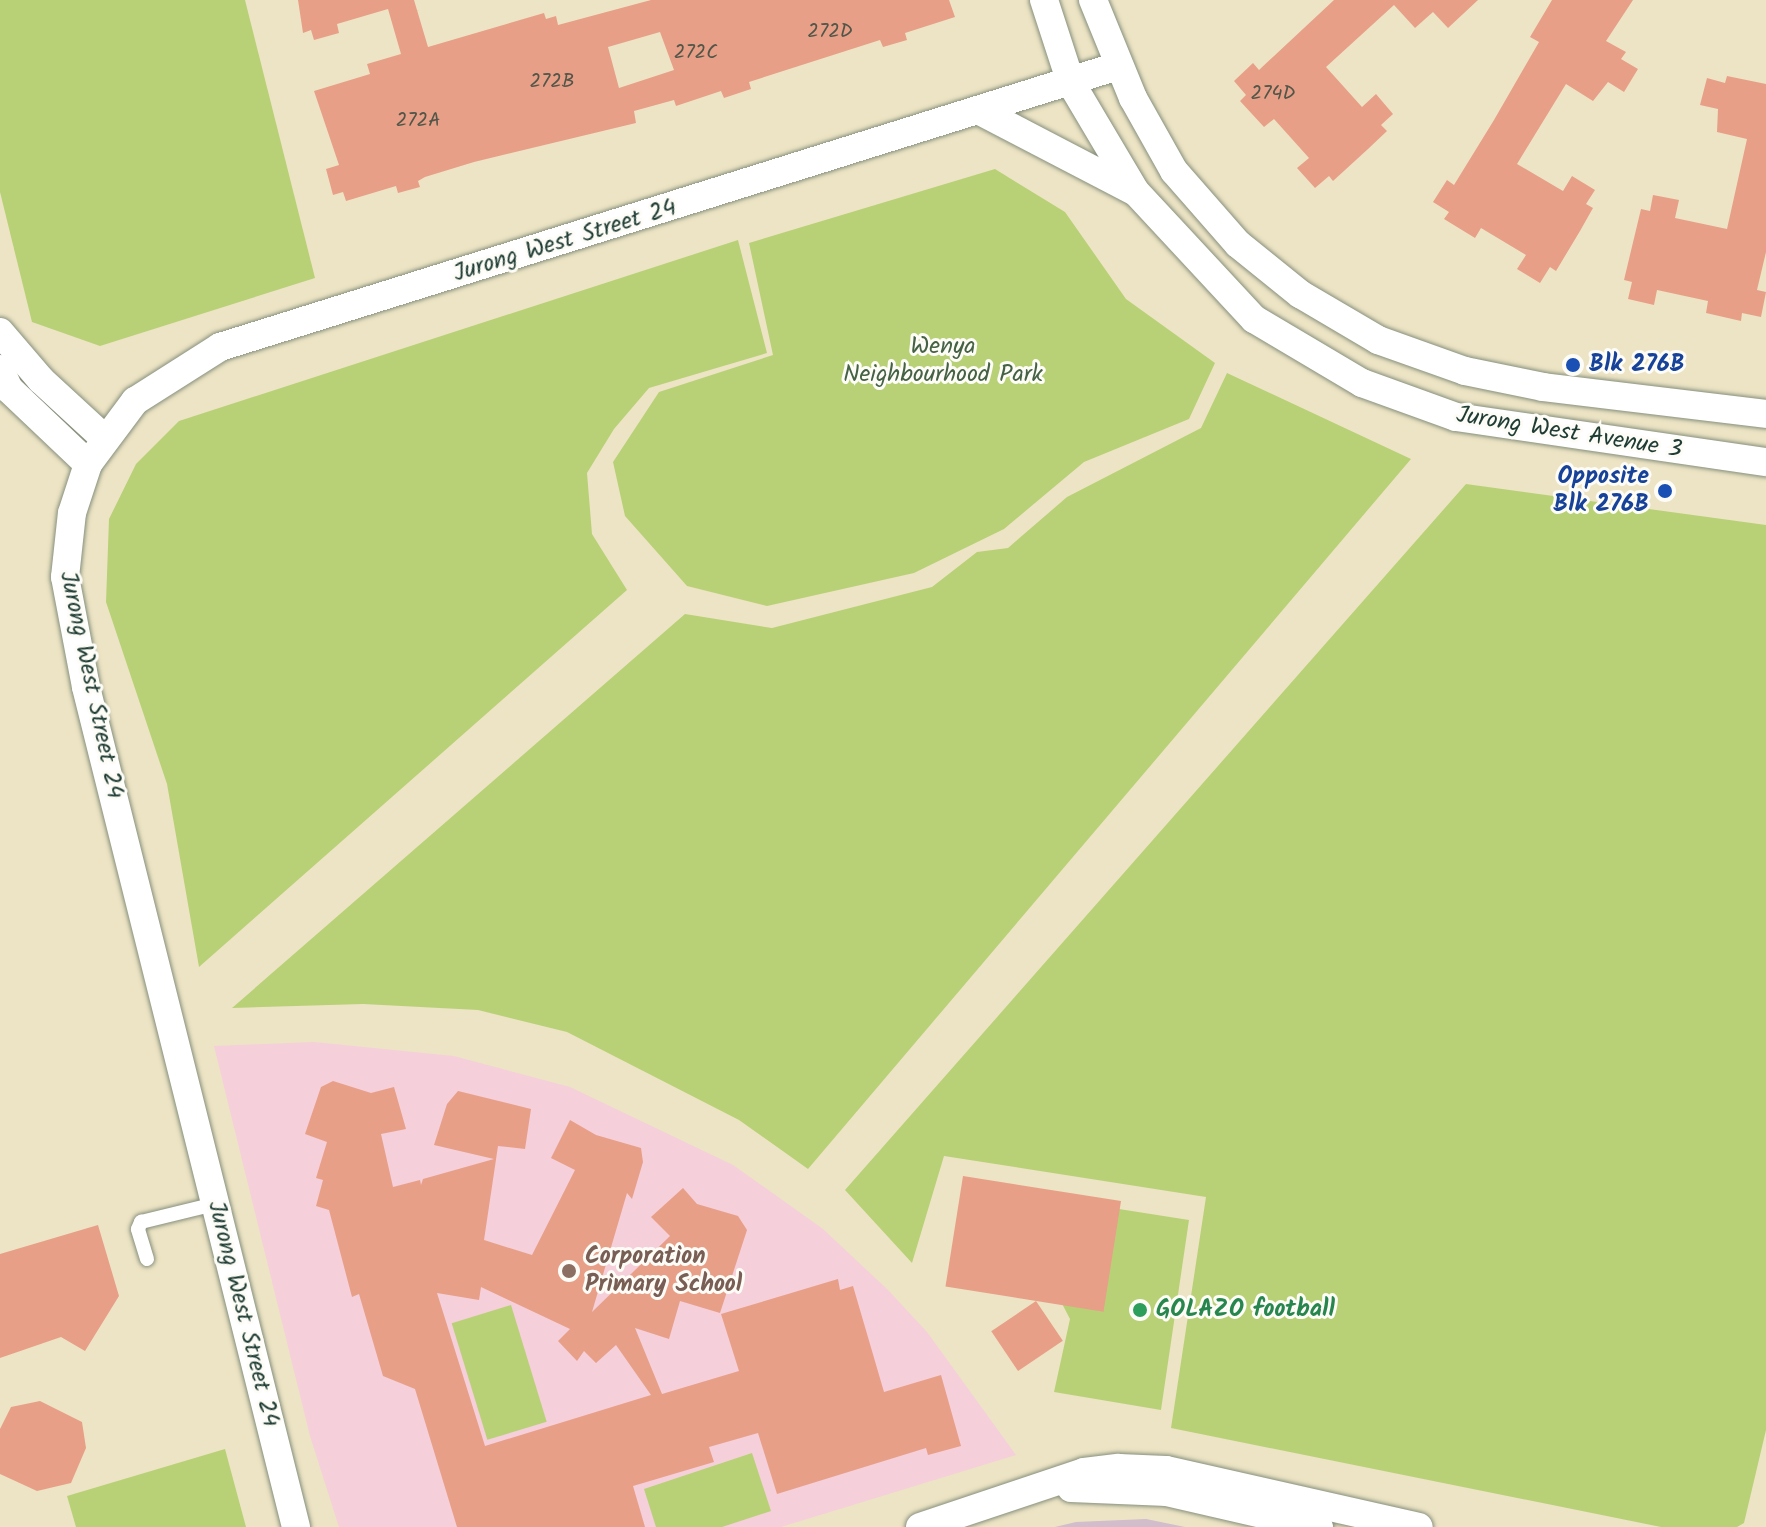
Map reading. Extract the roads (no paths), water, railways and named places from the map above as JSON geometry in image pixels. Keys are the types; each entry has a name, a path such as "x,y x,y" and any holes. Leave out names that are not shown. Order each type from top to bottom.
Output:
{"street":[{"name":"Jurong West Avenue 3","path":"1044,0 1071,83 1135,191 1254,319 1362,383 1470,420 1766,462"},
{"name":"Jurong West Avenue 3","path":"1093,0 1118,66 1174,171 1238,244 1300,294 1378,340 1465,371 1543,387 1766,414"},
{"name":"Jurong West Street 24","path":"296,1527 86,687 65,577 72,513 88,464 104,438 160,381 234,342 1118,66"},
{"path":"980,111 1135,191"},
{"path":"0,332 25,365 104,438"},
{"path":"0,369 9,389 88,464"},
{"path":"920,1527 1050,1487 1084,1472 1166,1470 1419,1527"},
{"path":"1050,1487 1167,1492 1319,1527"}],"lane":[{"path":"147,1259 138,1229 141,1222 215,1204"}],"place":[{"name":"Blk 276B","path":"1573,365"},
{"name":"Opposite Blk 276B","path":"1665,491"},
{"name":"Corporation Primary School","path":"569,1271"},
{"name":"GOLAZO football","path":"1140,1310"}],"park label":[{"name":"Wenya Neighbourhood Park","path":"943,361"}]}
